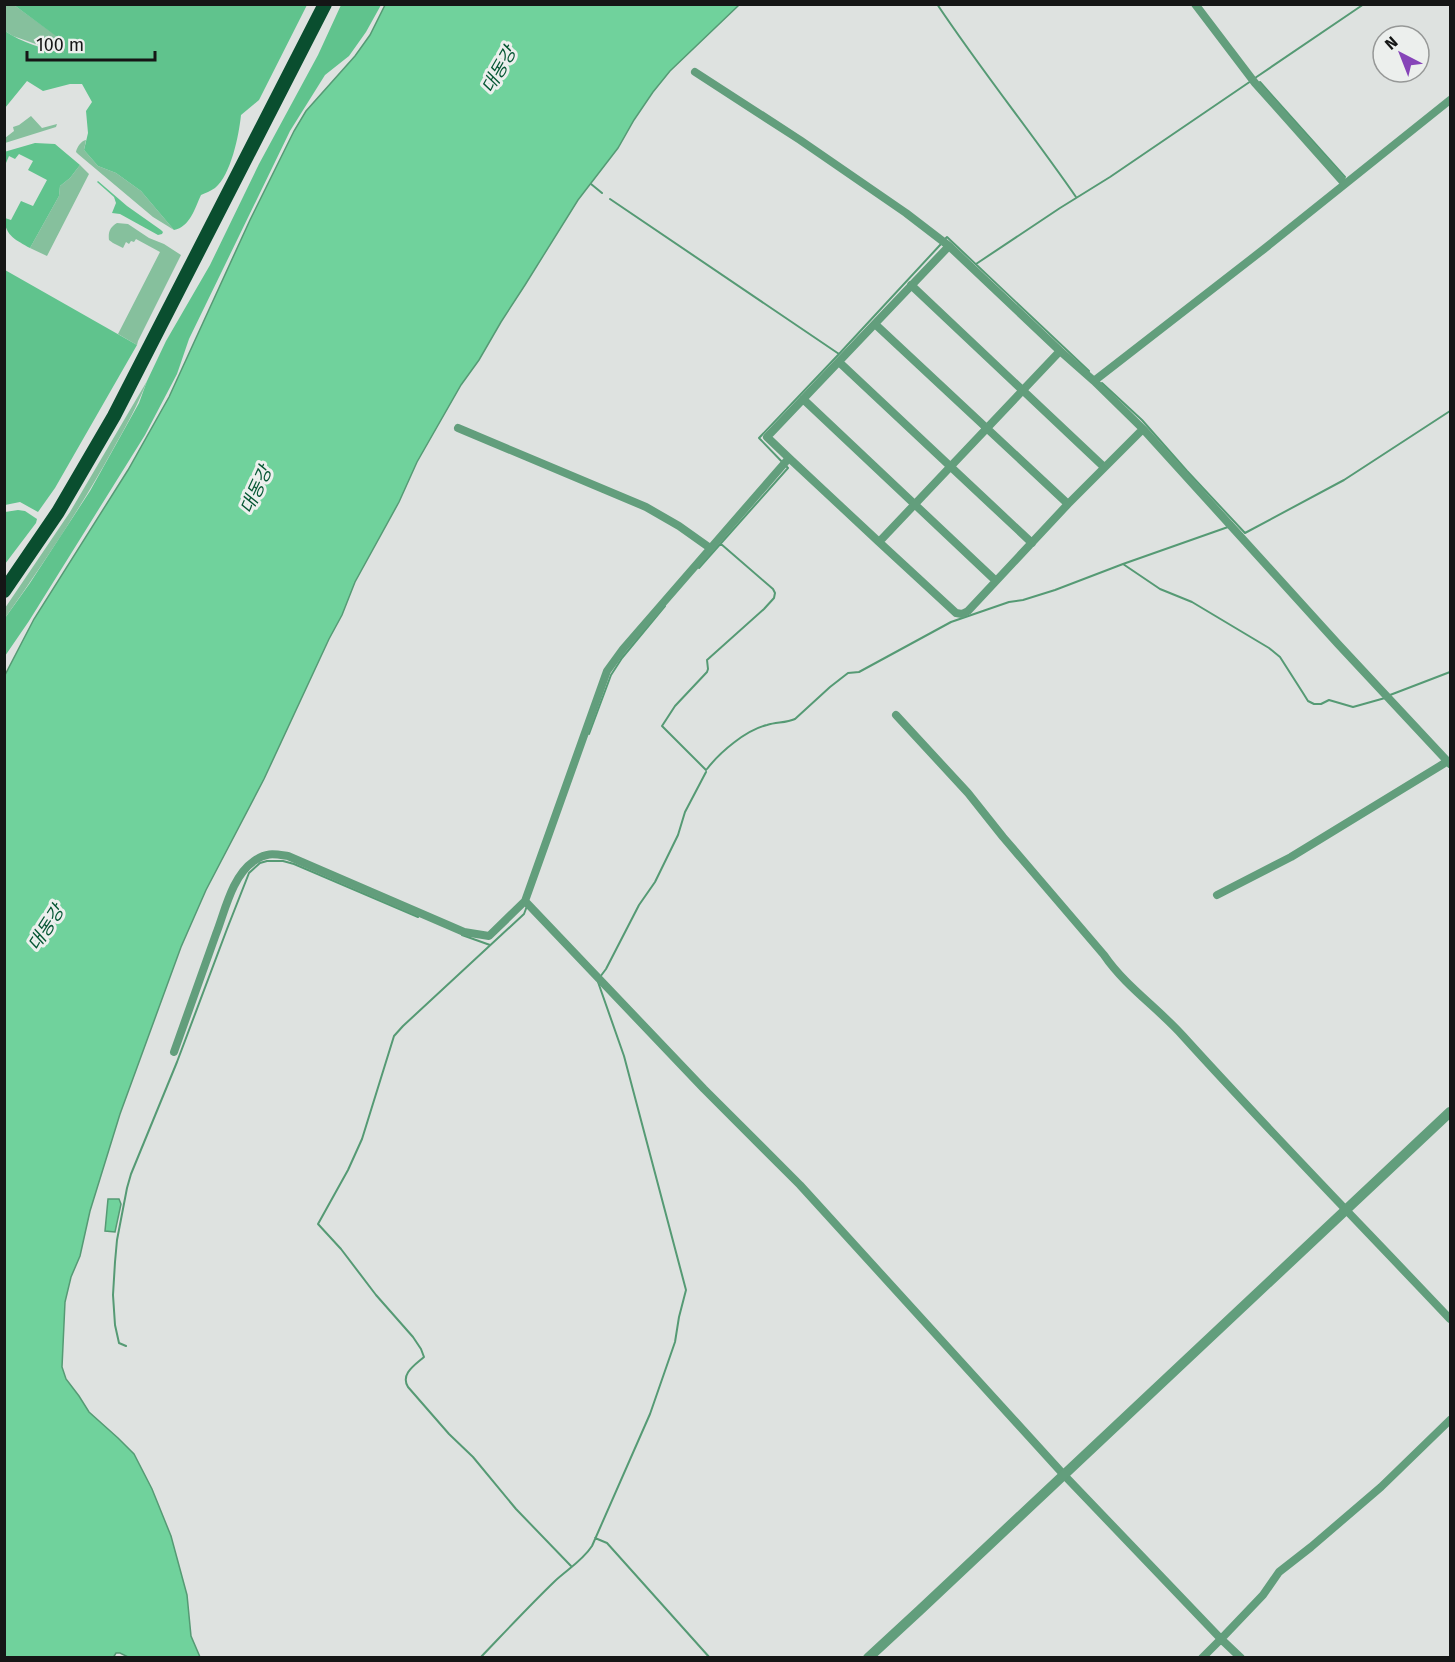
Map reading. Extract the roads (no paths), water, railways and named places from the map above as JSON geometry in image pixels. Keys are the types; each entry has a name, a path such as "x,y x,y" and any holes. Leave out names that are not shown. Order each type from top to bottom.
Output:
{"highway":[{"path":"4,591 58,512 114,416 324,4"}],"street":[{"path":"1195,4 1255,83 1345,184"},
{"path":"695,72 810,147 906,213 949,246 1143,429 1449,763 1291,857 1217,895"},
{"path":"1094,381 1450,100"},
{"path":"949,246 767,437 789,458 956,613 962,615 1143,429"},
{"path":"911,285 1104,467"},
{"path":"876,324 1068,504"},
{"path":"879,542 1060,351"},
{"path":"839,362 1032,543"},
{"path":"803,399 996,581"},
{"path":"458,428 646,507 679,526 710,548"},
{"path":"174,1052 235,886 243,872 253,862 268,853 288,856 464,932 489,936 525,901 607,671 623,649 789,458"},
{"path":"896,715 968,793 1104,955 1113,969 1171,1023 1450,1319"},
{"path":"525,901 706,1091 800,1185 1064,1475 1241,1658"},
{"path":"868,1658 1450,1112"},
{"path":"1202,1658 1263,1595 1279,1572 1381,1487 1450,1420"}],"water":[{"name":"대동강","path":"385,5 739,5 670,71 653,92 618,148 578,200 479,360 461,385 417,462 399,502 355,582 342,615 264,779 206,890 181,947 120,1114 65,1302 62,1367 66,1379 89,1412 134,1454 152,1489 171,1536 187,1595 191,1636 200,1657 128,1657 116,1653 113,1658 5,1657 5,675 34,619 128,470 169,397 250,220 294,131 306,111 355,56 370,35"},
{"path":"108,1199 119,1199 121,1204 115,1232 105,1231"}],"waterway":[{"path":"937,4 1076,197"},
{"path":"1255,78 1364,4"},
{"path":"976,264 1110,177 1251,81"},
{"path":"1260,82 1345,177"},
{"path":"591,184 602,193"},
{"path":"610,199 839,354 941,244"},
{"path":"945,239 947,237 1089,371"},
{"path":"699,568 788,468 759,438 839,354"},
{"path":"1102,383 1142,420 1245,533 1344,480 1450,411"},
{"path":"1123,564 1228,527"},
{"path":"706,770 662,726 675,706 707,672 707,660 764,609 774,598 775,593 721,544"},
{"path":"707,769 726,749 742,737 759,728 795,719 848,673 859,672 951,622 1009,602 1055,590 1123,564 1160,589 1192,602 1269,648 1280,657 1308,701 1321,704 1329,700 1353,707 1385,698"},
{"path":"589,734 611,675 622,658 665,606"},
{"path":"1390,695 1450,672"},
{"path":"600,977 639,905 655,882 678,835 685,812 706,772"},
{"path":"126,1346 119,1343 113,1295 117,1240 127,1188 249,873 260,863 283,861 418,917"},
{"path":"527,906 524,914 394,1036 362,1139 348,1170 318,1224 341,1249 421,1349 424,1357 407,1374 408,1387 449,1434 473,1457 516,1509 571,1566"},
{"path":"462,935 490,945"},
{"path":"480,1658 592,1546 650,1414 675,1342 686,1290 624,1056 598,982"},
{"path":"595,1538 607,1543 710,1658"}]}
